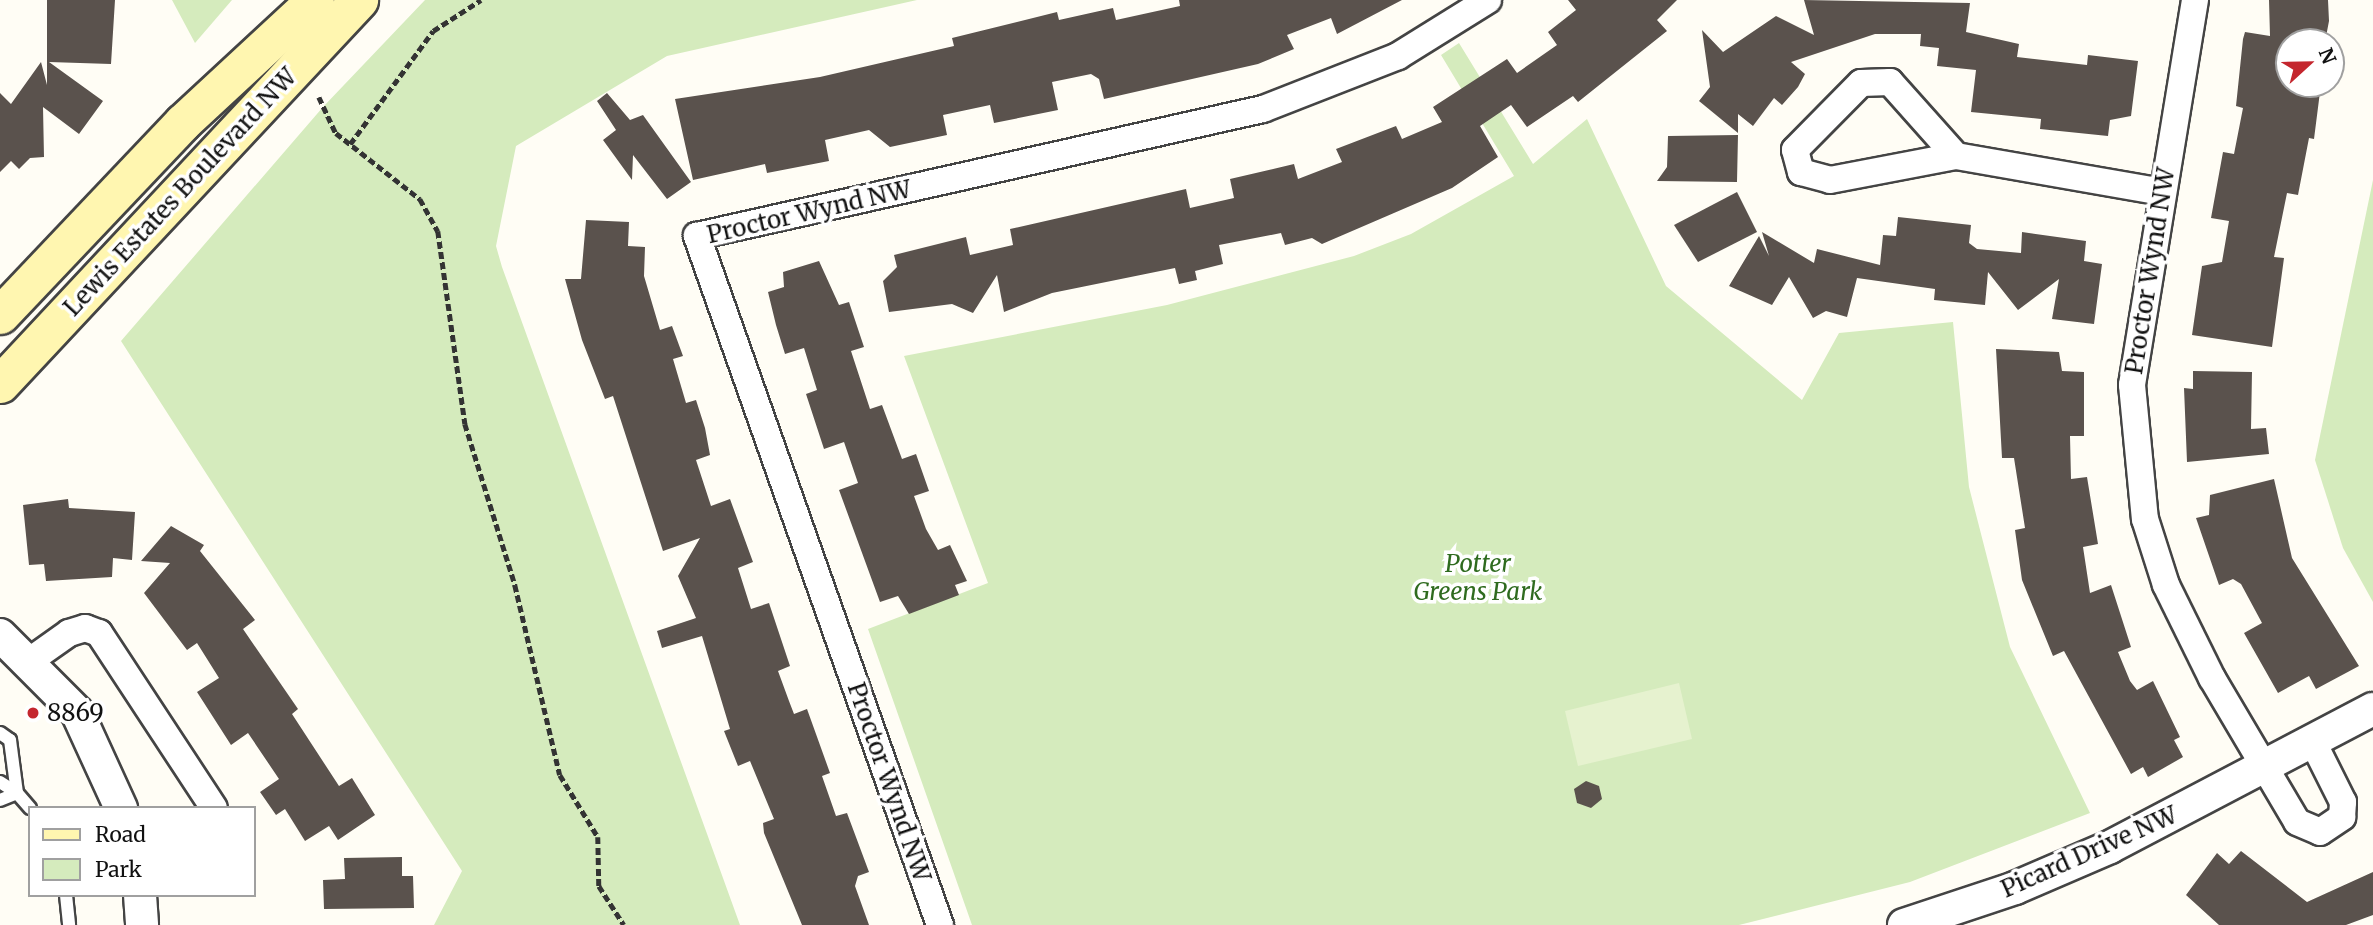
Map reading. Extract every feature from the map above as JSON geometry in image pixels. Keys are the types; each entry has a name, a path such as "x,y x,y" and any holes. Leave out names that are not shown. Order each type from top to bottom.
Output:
{"main road":[{"name":"Lewis Estates Boulevard NW","path":"0,315 182,123 315,0"},
{"name":"Lewis Estates Boulevard NW","path":"0,384 359,0"}],"street":[{"name":"Proctor Wynd NW","path":"940,925 697,236 1263,109 1398,56 1488,0"},
{"name":"Proctor Wynd NW","path":"2195,0 2132,385 2145,519 2186,631 2268,766"},
{"path":"1956,156 1890,82 1861,83 1795,150 1801,172 1830,180 1956,156 2162,192"},
{"path":"28,662 69,633 85,628 99,633 213,806"},
{"path":"0,635 77,712 120,806"},
{"name":"Picard Drive NW","path":"1904,925 2098,852 2268,766 2373,709"},
{"path":"2268,766 2297,822 2306,830 2332,829 2343,802 2313,742"},
{"path":"140,897 142,925"}],"lane":[{"path":"0,733 10,740 17,793"},
{"path":"0,782 17,793 28,806"},
{"path":"0,800 17,793"},
{"path":"66,897 69,925"}],"path":[{"path":"350,144 432,31 481,0"},
{"path":"319,97 330,124 350,144 420,199 438,231 465,424 515,585 560,775 598,837 599,886 624,925"}],"green space":[{"path":"172,0 232,0 195,43"},
{"path":"425,0 917,0 667,56 516,146 496,246 740,925 434,925 462,871 121,341 323,107"},
{"name":"Potter Greens Park","path":"1459,43 1533,164 1587,119 1666,286 1802,400 1839,333 1953,322 1969,487 2010,647 2090,813 1910,882 1739,925 972,925 868,629 988,583 904,356 1167,305 1354,256 1411,234 1514,176 1441,55"},
{"path":"2373,180 2373,602 2343,548 2315,460"},
{"path":"1679,683 1692,739 1578,766 1565,711"}],"building":[{"path":"47,0 115,0 111,64 49,62 103,101 79,134 43,107 44,157 30,158 19,169 11,161 0,172 0,93 11,104 41,62 47,85"},
{"path":"1179,0 1402,0 1337,34 1331,18 1287,35 1294,49 1258,64 1104,99 1099,79 1091,74 1052,82 1058,110 994,123 990,105 943,115 947,135 890,147 869,130 825,140 829,161 767,173 765,164 693,180 675,99 820,77 954,46 952,38 1057,12 1059,20 1113,8 1116,20 1180,6"},
{"path":"1568,0 1677,0 1657,20 1667,31 1578,102 1573,96 1527,127 1511,105 1480,126 1498,157 1452,188 1322,244 1312,238 1285,245 1281,233 1219,245 1223,264 1195,271 1197,280 1179,284 1175,268 1052,293 1004,312 997,275 973,313 952,304 889,312 883,281 897,267 894,255 966,237 970,255 1013,245 1010,229 1186,189 1190,208 1234,198 1230,179 1294,164 1298,179 1342,162 1336,149 1396,126 1402,139 1442,122 1433,107 1507,59 1517,73 1557,45 1548,32 1576,10"},
{"path":"1804,0 1970,3 1966,32 2019,44 2017,57 2087,65 2088,55 2138,61 2131,116 2110,120 2108,136 2040,129 2041,119 1971,112 1976,70 1937,66 1939,48 1920,46 1921,34 1875,34 1791,62 1805,74 1798,87 1782,105 1774,98 1753,126 1738,114 1738,133 1699,101 1710,87 1702,30 1723,52 1776,16 1814,35"},
{"path":"2269,0 2328,0 2328,28 2275,28 2275,98 2319,98 2314,139 2309,138 2298,195 2287,193 2274,257 2284,258 2272,347 2192,335 2202,266 2222,262 2229,221 2211,218 2223,152 2234,154 2243,108 2236,106 2243,39 2245,32 2270,36"},
{"path":"607,93 630,120 643,115 691,182 667,199 633,155 632,180 603,140 616,130 597,101"},
{"path":"1738,135 1737,182 1657,181 1667,167 1668,136"},
{"path":"1737,192 1757,232 1698,262 1674,225"},
{"path":"1898,217 1971,225 1969,243 1977,249 2021,253 2022,232 2086,241 2084,261 2102,264 2094,324 2052,319 2059,279 2018,310 1988,272 1985,305 1934,300 1935,289 1857,278 1847,317 1826,311 1813,318 1789,277 1772,305 1729,286 1759,236 1769,256 1762,232 1814,263 1817,249 1880,265 1883,235 1896,236"},
{"path":"586,220 629,222 628,246 645,247 644,276 660,330 672,326 683,356 673,359 686,403 696,400 705,428 710,455 696,460 711,506 730,499 753,562 738,568 751,609 769,603 790,666 778,671 789,701 794,714 807,709 830,773 822,776 836,816 847,813 869,872 858,876 855,886 869,925 802,925 764,833 763,823 774,819 750,761 738,766 724,731 730,729 702,636 662,648 657,631 696,618 678,576 700,538 663,551 613,396 605,399 582,340 565,279 581,279"},
{"path":"819,261 839,305 849,302 864,347 851,351 870,409 882,405 902,459 916,454 929,491 914,496 926,529 938,550 950,545 967,581 955,585 959,595 909,614 898,596 880,602 839,490 858,483 844,442 824,449 806,394 817,390 804,348 785,354 776,325 768,292 784,287 783,272"},
{"path":"1996,349 2059,352 2062,371 2084,372 2084,436 2070,436 2071,479 2087,477 2098,544 2083,547 2090,593 2111,585 2131,647 2118,652 2130,681 2137,690 2153,681 2180,737 2174,740 2183,757 2148,777 2143,767 2131,774 2064,651 2053,656 2022,580 2015,530 2025,528 2014,458 2002,458"},
{"path":"2193,371 2252,372 2251,429 2266,428 2269,454 2187,462 2184,388 2193,389"},
{"path":"2274,479 2292,558 2359,666 2316,689 2309,676 2278,693 2244,633 2262,623 2241,584 2233,579 2219,585 2196,518 2209,515 2210,495"},
{"path":"68,499 69,508 135,512 132,560 113,558 112,577 46,581 44,564 29,565 23,505"},
{"path":"171,526 204,545 200,551 255,620 243,629 298,709 292,714 339,786 352,778 375,815 338,840 329,826 305,841 285,809 276,815 260,792 279,779 248,733 231,745 197,692 219,678 197,643 187,650 144,593 170,563 141,561"},
{"path":"1586,781 1599,786 1602,799 1591,808 1577,803 1574,789"},
{"path":"2241,851 2307,902 2373,872 2373,915 2346,925 2219,925 2186,895 2217,853 2229,864"},
{"path":"402,857 402,876 413,876 414,908 324,909 323,880 345,879 344,858"}],"place":[{"name":"8869","path":"33,713"}]}
